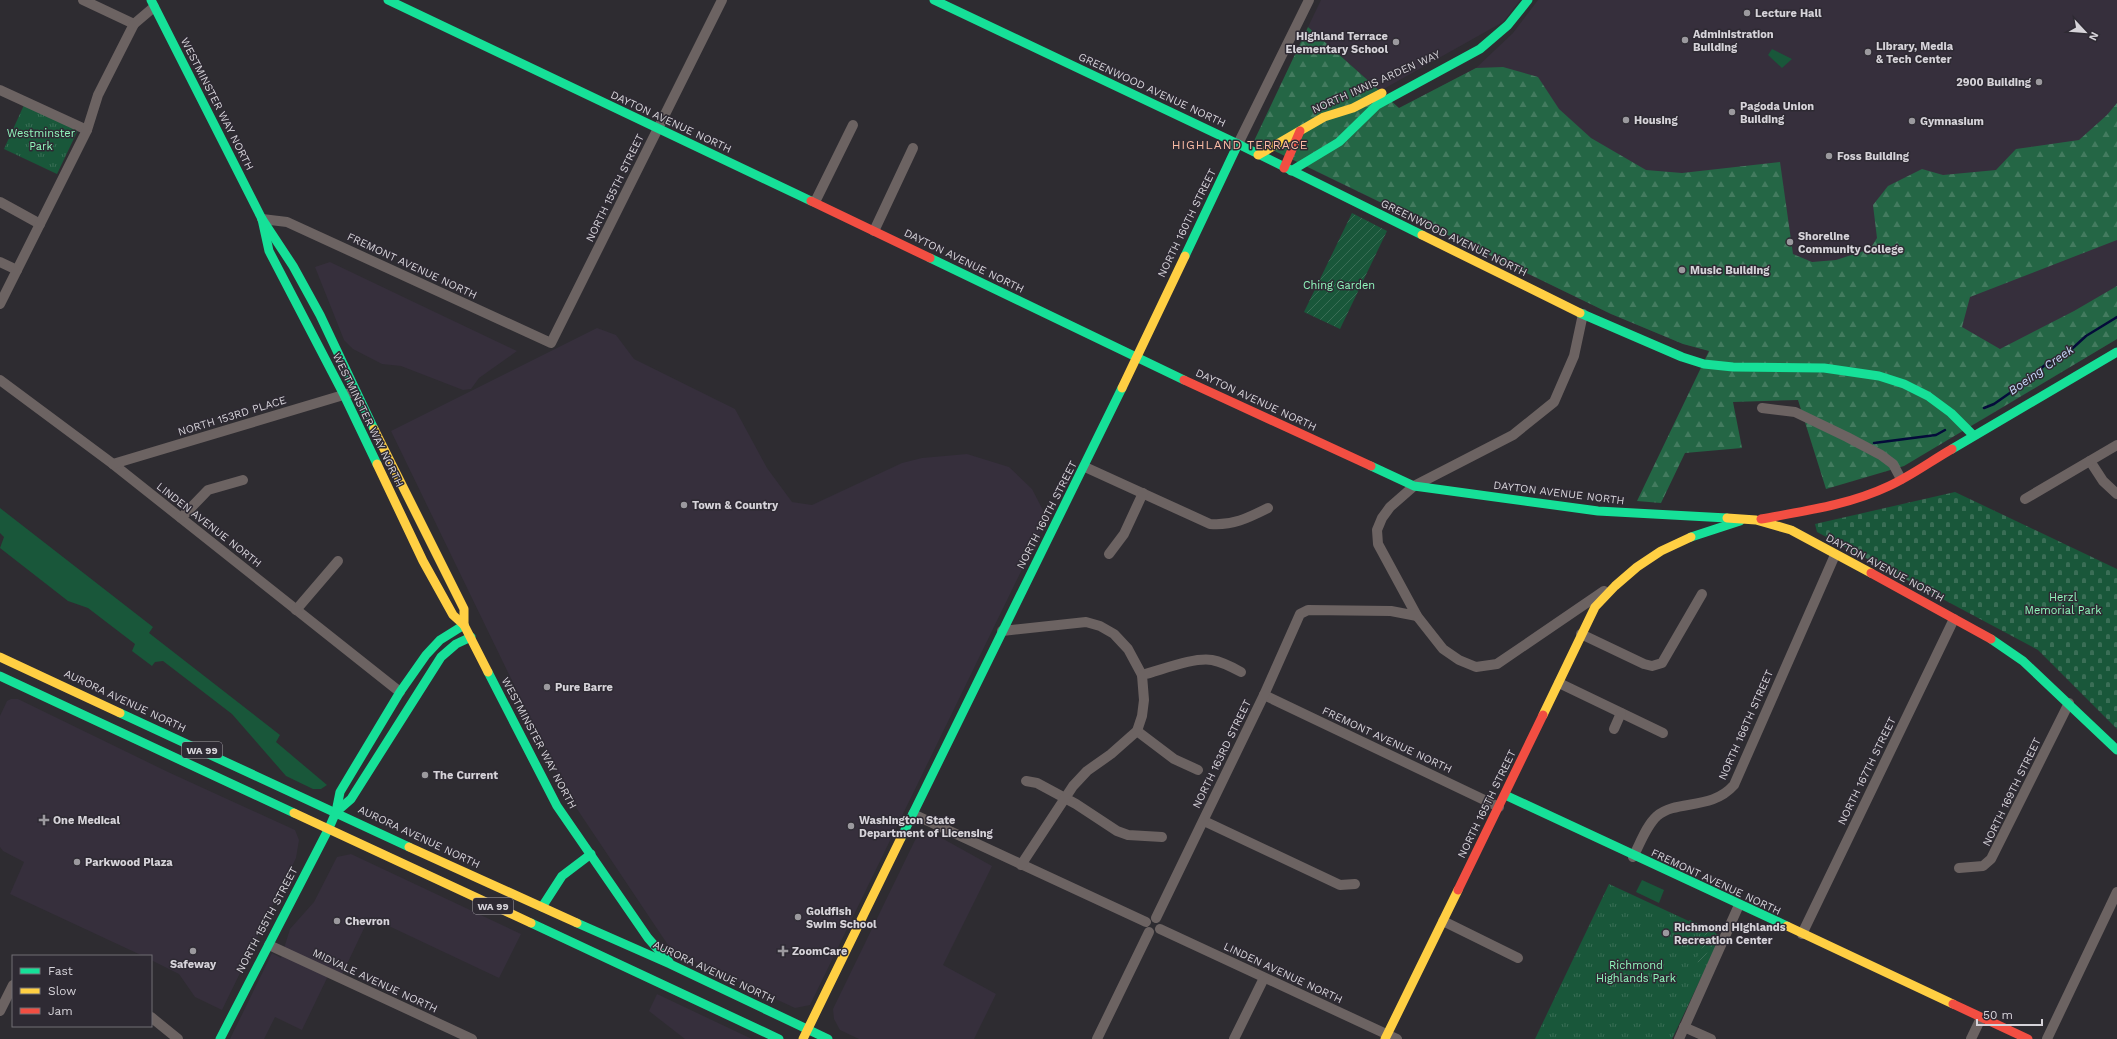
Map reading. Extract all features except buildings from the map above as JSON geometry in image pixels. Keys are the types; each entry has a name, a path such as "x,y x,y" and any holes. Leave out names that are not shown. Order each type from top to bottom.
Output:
{"main road":[{"name":"DAYTON AVENUE NORTH","path":"388,0 657,129 874,230 1136,358 1414,486 1598,511 1756,520 1794,532 1990,638 2023,662 2069,703 2117,750"},
{"name":"GREENWOOD AVENUE NORTH","path":"934,0 1238,144 1288,170 1583,314 1698,364 1726,368 1826,367 1882,374 1897,379 1938,401 1961,421 1973,435"},
{"name":"NORTH INNIS ARDEN WAY","path":"1288,170 1339,142 1376,105 1480,49 1508,25 1528,0"},
{"name":"WESTMINSTER WAY NORTH","path":"153,3 262,219 285,251 358,391 464,609 464,624"},
{"name":"NORTH INNIS ARDEN WAY","path":"1258,155 1324,117 1353,108 1431,69 1463,59"},
{"path":"1288,170 1300,131"},
{"name":"NORTH 160TH STREET","path":"803,1039 1002,631 1085,467 1238,144"},
{"name":"WESTMINSTER WAY NORTH","path":"262,219 269,251 344,395 423,561 453,615 464,624 557,806 648,938 670,964"},
{"path":"1756,520 1798,513 1869,494 1901,479 1973,435 2117,352"},
{"path":"1794,532 1793,522 1798,513"},
{"path":"1690,516 1696,521 1698,526 1696,536"},
{"name":"NORTH 165TH STREET","path":"1387,1037 1559,683 1594,607 1615,584 1654,556 1696,536 1741,520"},
{"name":"NORTH 155TH STREET","path":"220,1039 329,828 336,812 340,792 400,692 426,655 440,640 464,624"},
{"name":"NORTH 155TH STREET","path":"336,812 351,799 441,658 456,644 471,637"},
{"name":"AURORA AVENUE NORTH","path":"0,657 542,907 670,964 828,1039"},
{"name":"WA 99","path":"1,679 329,828 779,1039"},
{"name":"FREMONT AVENUE NORTH","path":"1505,795 2028,1039"},
{"path":"542,907 558,878 568,868 591,854"}],"street":[{"path":"83,0 134,24"},
{"name":"NORTH 155TH STREET","path":"551,343 722,0"},
{"name":"NORTH 160TH STREET","path":"1238,144 1309,0"},
{"path":"0,304 87,130 98,95 134,24 153,3"},
{"path":"0,90 87,130"},
{"path":"815,202 853,125"},
{"path":"874,230 913,148"},
{"path":"0,202 40,224"},
{"name":"FREMONT AVENUE NORTH","path":"262,219 287,222 551,343"},
{"path":"0,262 17,270"},
{"path":"1583,314 1574,356 1554,402 1513,435 1414,486 1390,507 1382,518 1377,530 1378,544 1418,616 1443,649 1459,660 1476,668 1497,664 1615,584"},
{"name":"LINDEN AVENUE NORTH","path":"0,380 113,464 400,692"},
{"name":"NORTH 153RD PLACE","path":"113,464 358,391"},
{"path":"1762,408 1795,412 1847,437 1881,455 1893,464 1901,479"},
{"path":"2025,499 2117,445"},
{"path":"2090,461 2103,481 2117,494"},
{"path":"1085,467 1210,524 1224,526 1237,523 1268,508"},
{"path":"181,518 208,490 244,480"},
{"path":"1109,554 1124,534 1143,493"},
{"name":"NORTH 166TH STREET","path":"1633,856 1648,827 1657,816 1666,811 1714,799 1726,794 1734,785 1835,555"},
{"path":"296,610 338,561"},
{"path":"1581,634 1644,664 1652,666 1662,663 1702,594"},
{"name":"NORTH 163RD STREET","path":"1156,918 1264,695 1300,614 1308,610 1391,611 1418,616"},
{"name":"NORTH 167TH STREET","path":"1802,934 1954,619"},
{"path":"1002,631 1086,622 1100,626 1114,634 1128,649 1142,675 1144,700 1142,716 1137,731 1111,754 1087,771 1063,798 1021,865"},
{"path":"1142,675 1204,660 1221,662 1241,672"},
{"path":"1,679 10,662"},
{"path":"1559,683 1663,733"},
{"name":"FREMONT AVENUE NORTH","path":"1264,695 1499,806"},
{"name":"NORTH 169TH STREET","path":"1959,868 1983,866 1991,859 2069,703"},
{"path":"1614,729 1622,713"},
{"path":"1137,731 1174,759 1198,770"},
{"path":"1026,781 1037,783 1076,804 1117,831 1128,835 1162,837"},
{"path":"913,814 1146,922"},
{"path":"1204,821 1340,885 1355,884"},
{"path":"2047,1039 2117,892"},
{"path":"1678,1039 1739,905"},
{"path":"1150,918 1156,918 1160,923 1160,929 1155,933 1149,932 1146,928 1146,922 1150,918"},
{"path":"1443,921 1518,958"},
{"name":"LINDEN AVENUE NORTH","path":"1160,929 1387,1037 1397,1039"},
{"path":"1097,1039 1149,932"},
{"name":"MIDVALE AVENUE NORTH","path":"269,945 472,1039"},
{"path":"1234,1039 1264,978"},
{"path":"0,1011 12,987"},
{"path":"152,1018 178,1039"},
{"path":"1971,1039 1981,1018"},
{"path":"1684,1027 1711,1039"}],"shaded area":[{"name":"Highland Terrace Elementary School","path":"1321,0 1520,0 1503,22 1380,91 1308,27"},
{"name":"Shoreline Community College","path":"1538,0 2117,0 2117,339 1982,420 1683,344 1611,314 1315,171 1346,149 1369,124 1476,68 1513,33"},
{"path":"330,262 517,351 479,378 471,389 463,390 401,366 382,364 353,349 344,340 315,267"},
{"path":"597,328 616,335 634,359 735,409 767,468 792,502 812,505 902,463 922,458 967,454 1009,467 1032,489 1047,518 810,1005 795,1008 672,951 567,794 391,431"},
{"path":"11,699 18,699 168,772 295,830 299,840 296,858 222,1010 195,997 179,974 152,960 152,955 141,955 10,894 24,862 3,851 0,847 0,716 7,701"},
{"path":"929,831 992,866 943,965 996,994 974,1039 859,1039 840,1030 834,1019 833,1009 919,832"},
{"path":"351,854 521,934 499,978 374,919 366,924 339,981 328,976 302,1030 275,1017 264,1039 230,1039 272,953 281,958 290,929 314,902 337,857"},
{"path":"657,994 752,1039 685,1039 649,1011"}],"green space":[{"path":"1308,27 1399,108 1476,68 1503,67 1538,77 1559,109 1591,138 1646,170 1682,173 1780,162 1793,254 1812,262 1836,260 1870,249 1877,238 1873,205 1888,186 1922,169 1943,175 1996,170 2016,149 2079,140 2107,115 2117,103 2117,240 1970,297 1962,327 2000,349 2074,311 2117,286 2117,339 1904,466 1826,489 1798,400 1733,402 1742,448 1685,453 1661,503 1637,501 1709,351 1683,344 1611,314 1254,141"},
{"path":"1772,49 1792,59 1782,68 1768,55"},
{"name":"Westminster Park","path":"24,105 78,130 57,174 4,149"},
{"name":"Ching Garden","path":"1352,213 1387,231 1340,329 1304,312"},
{"name":"Herzl Memorial Park","path":"1955,492 2117,569 2117,729 2038,650 1817,532 1815,524"},
{"path":"0,508 153,627 149,633 280,735 276,742 327,785 321,789 313,789 286,776 232,714 163,661 155,662 152,666 132,651 135,644 88,608 68,601 0,548 4,537 0,533"},
{"path":"1642,880 1664,890 1659,903 1636,892"},
{"name":"Richmond Highlands Park","path":"1609,884 1721,936 1672,1039 1535,1039"},
{"path":"1690,920 1716,933 1702,964 1697,962 1696,959 1708,937 1686,927"}],"waterway":[{"name":"Boeing Creek","path":"1984,408 1994,404 2017,388 2045,365 2063,357 2086,336 2117,317"},
{"name":"Boeing Creek","path":"1874,443 1936,435 1945,430"}],"traffic: fast":[{"path":"151,0 262,219 293,266 320,315 374,429"},
{"path":"388,0 811,201"},
{"path":"934,0 1238,144 1422,235"},
{"path":"1291,171 1339,142 1377,105 1480,49 1508,25 1528,0"},
{"path":"1185,256 1238,144"},
{"path":"262,219 269,251 344,395 377,464"},
{"path":"930,258 1184,380"},
{"path":"1580,313 1682,357 1704,364 1733,367 1824,368 1879,376 1904,384 1928,396 1951,413 1973,435"},
{"path":"1952,449 2117,352"},
{"path":"901,838 1122,388"},
{"path":"1371,466 1414,486 1598,511 1727,518"},
{"path":"1691,537 1740,521"},
{"path":"220,1039 329,828 336,812 340,792 400,692 426,655 440,640 464,625"},
{"path":"336,812 351,799 441,657 456,644 471,637"},
{"path":"1991,639 2023,661 2117,750"},
{"path":"488,672 557,806 648,938 669,962"},
{"path":"0,676 294,813"},
{"path":"120,713 409,847"},
{"path":"1505,795 1787,926"},
{"path":"542,907 562,876 591,854"},
{"path":"531,923 779,1039"},
{"path":"577,923 670,964 828,1039"}],"traffic: slow":[{"path":"1258,155 1324,117 1353,108 1382,93"},
{"path":"1422,235 1580,313"},
{"path":"1122,388 1185,256"},
{"path":"374,429 464,609 464,625"},
{"path":"377,464 423,561 453,615 464,625 488,672"},
{"path":"1727,518 1756,520 1791,530 1871,573"},
{"path":"1543,715 1595,607 1615,586 1637,567 1661,551 1691,537"},
{"path":"0,657 120,713"},
{"path":"294,813 531,923"},
{"path":"803,1039 901,838"},
{"path":"409,847 577,923"},
{"path":"1385,1039 1458,890"},
{"path":"1787,926 1953,1004"}],"traffic: jam":[{"path":"1284,168 1300,131"},
{"path":"811,201 930,258"},
{"path":"1184,380 1371,466"},
{"path":"1761,519 1826,507 1874,493 1905,478 1952,449"},
{"path":"1871,573 1991,639"},
{"path":"1458,890 1543,715"},
{"path":"1953,1004 2028,1039"}],"place":[{"name":"Lecture Hall","path":"1747,13"},
{"name":"Administration Building","path":"1685,40"},
{"name":"Highland Terrace Elementary School","path":"1396,42"},
{"name":"Library, Media & Tech Center","path":"1868,52"},
{"name":"2900 Building","path":"2039,82"},
{"name":"Pagoda Union Building","path":"1732,112"},
{"name":"Housing","path":"1626,120"},
{"name":"Gymnasium","path":"1912,121"},
{"name":"Foss Building","path":"1829,156"},
{"name":"Shoreline Community College","path":"1790,242"},
{"name":"Music Building","path":"1682,270"},
{"name":"Town & Country","path":"684,505"},
{"name":"Pure Barre","path":"547,687"},
{"name":"The Current","path":"425,775"},
{"name":"One Medical","path":"44,820"},
{"name":"Washington State Department of Licensing","path":"851,826"},
{"name":"Parkwood Plaza","path":"77,862"},
{"name":"Goldfish Swim School","path":"798,917"},
{"name":"Chevron","path":"337,921"},
{"name":"Richmond Highlands Recreation Center","path":"1666,933"},
{"name":"Safeway","path":"193,951"},
{"name":"ZoomCare","path":"783,951"}],"district":[{"name":"HIGHLAND TERRACE","path":"1240,145"}]}
